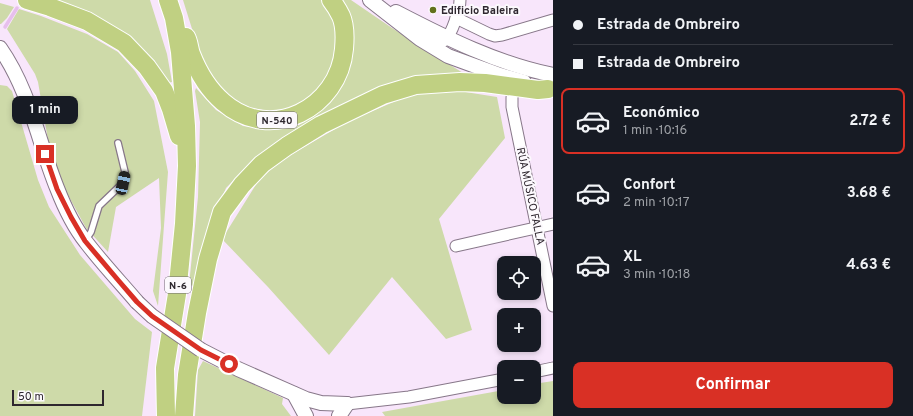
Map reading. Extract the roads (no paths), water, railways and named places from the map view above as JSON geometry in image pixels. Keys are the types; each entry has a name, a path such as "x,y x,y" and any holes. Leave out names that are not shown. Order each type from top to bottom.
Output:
{"highway":[{"path":"27,0 87,21 124,43 147,67 164,91 171,109 187,166"},
{"name":"N-6","path":"166,416 165,368 177,294 184,224 187,166 186,118 180,52 174,18 168,0"},
{"name":"N-540","path":"174,18 188,40 190,53 202,77 216,96 242,115 256,119 270,120 291,117 307,110 324,96 337,77 344,56 344,24 331,0"},
{"path":"184,416 186,375 197,313 208,259 222,212 242,185 262,164 287,146 321,125 383,95 416,85 460,82 485,83 538,90 551,84"},
{"path":"154,416 156,397 165,368"}],"street":[{"path":"371,0 420,39 448,56 500,75 551,84"},
{"path":"371,0 447,38 504,62 535,71 551,84"},
{"path":"384,11 435,40 442,42 447,38 461,2"},
{"path":"456,18 496,36 553,20"},
{"path":"2,58 29,105 57,189 71,217 85,241 137,302 152,316 201,350 238,370 325,407"},
{"name":"RÚA MÚSICO FALLA","path":"513,86 512,107 553,306"},
{"path":"456,246 553,224"},
{"path":"541,371 553,368"},
{"path":"315,416 316,410 325,407 408,396 497,380"},
{"path":"294,394 306,416"},
{"path":"339,416 347,404"}],"lane":[{"path":"85,241 91,232 99,206 123,183 125,172 118,143"}],"waterway":[{"path":"5,27 17,8"}],"place":[{"name":"Edificio Baleira","path":"433,10"}]}
